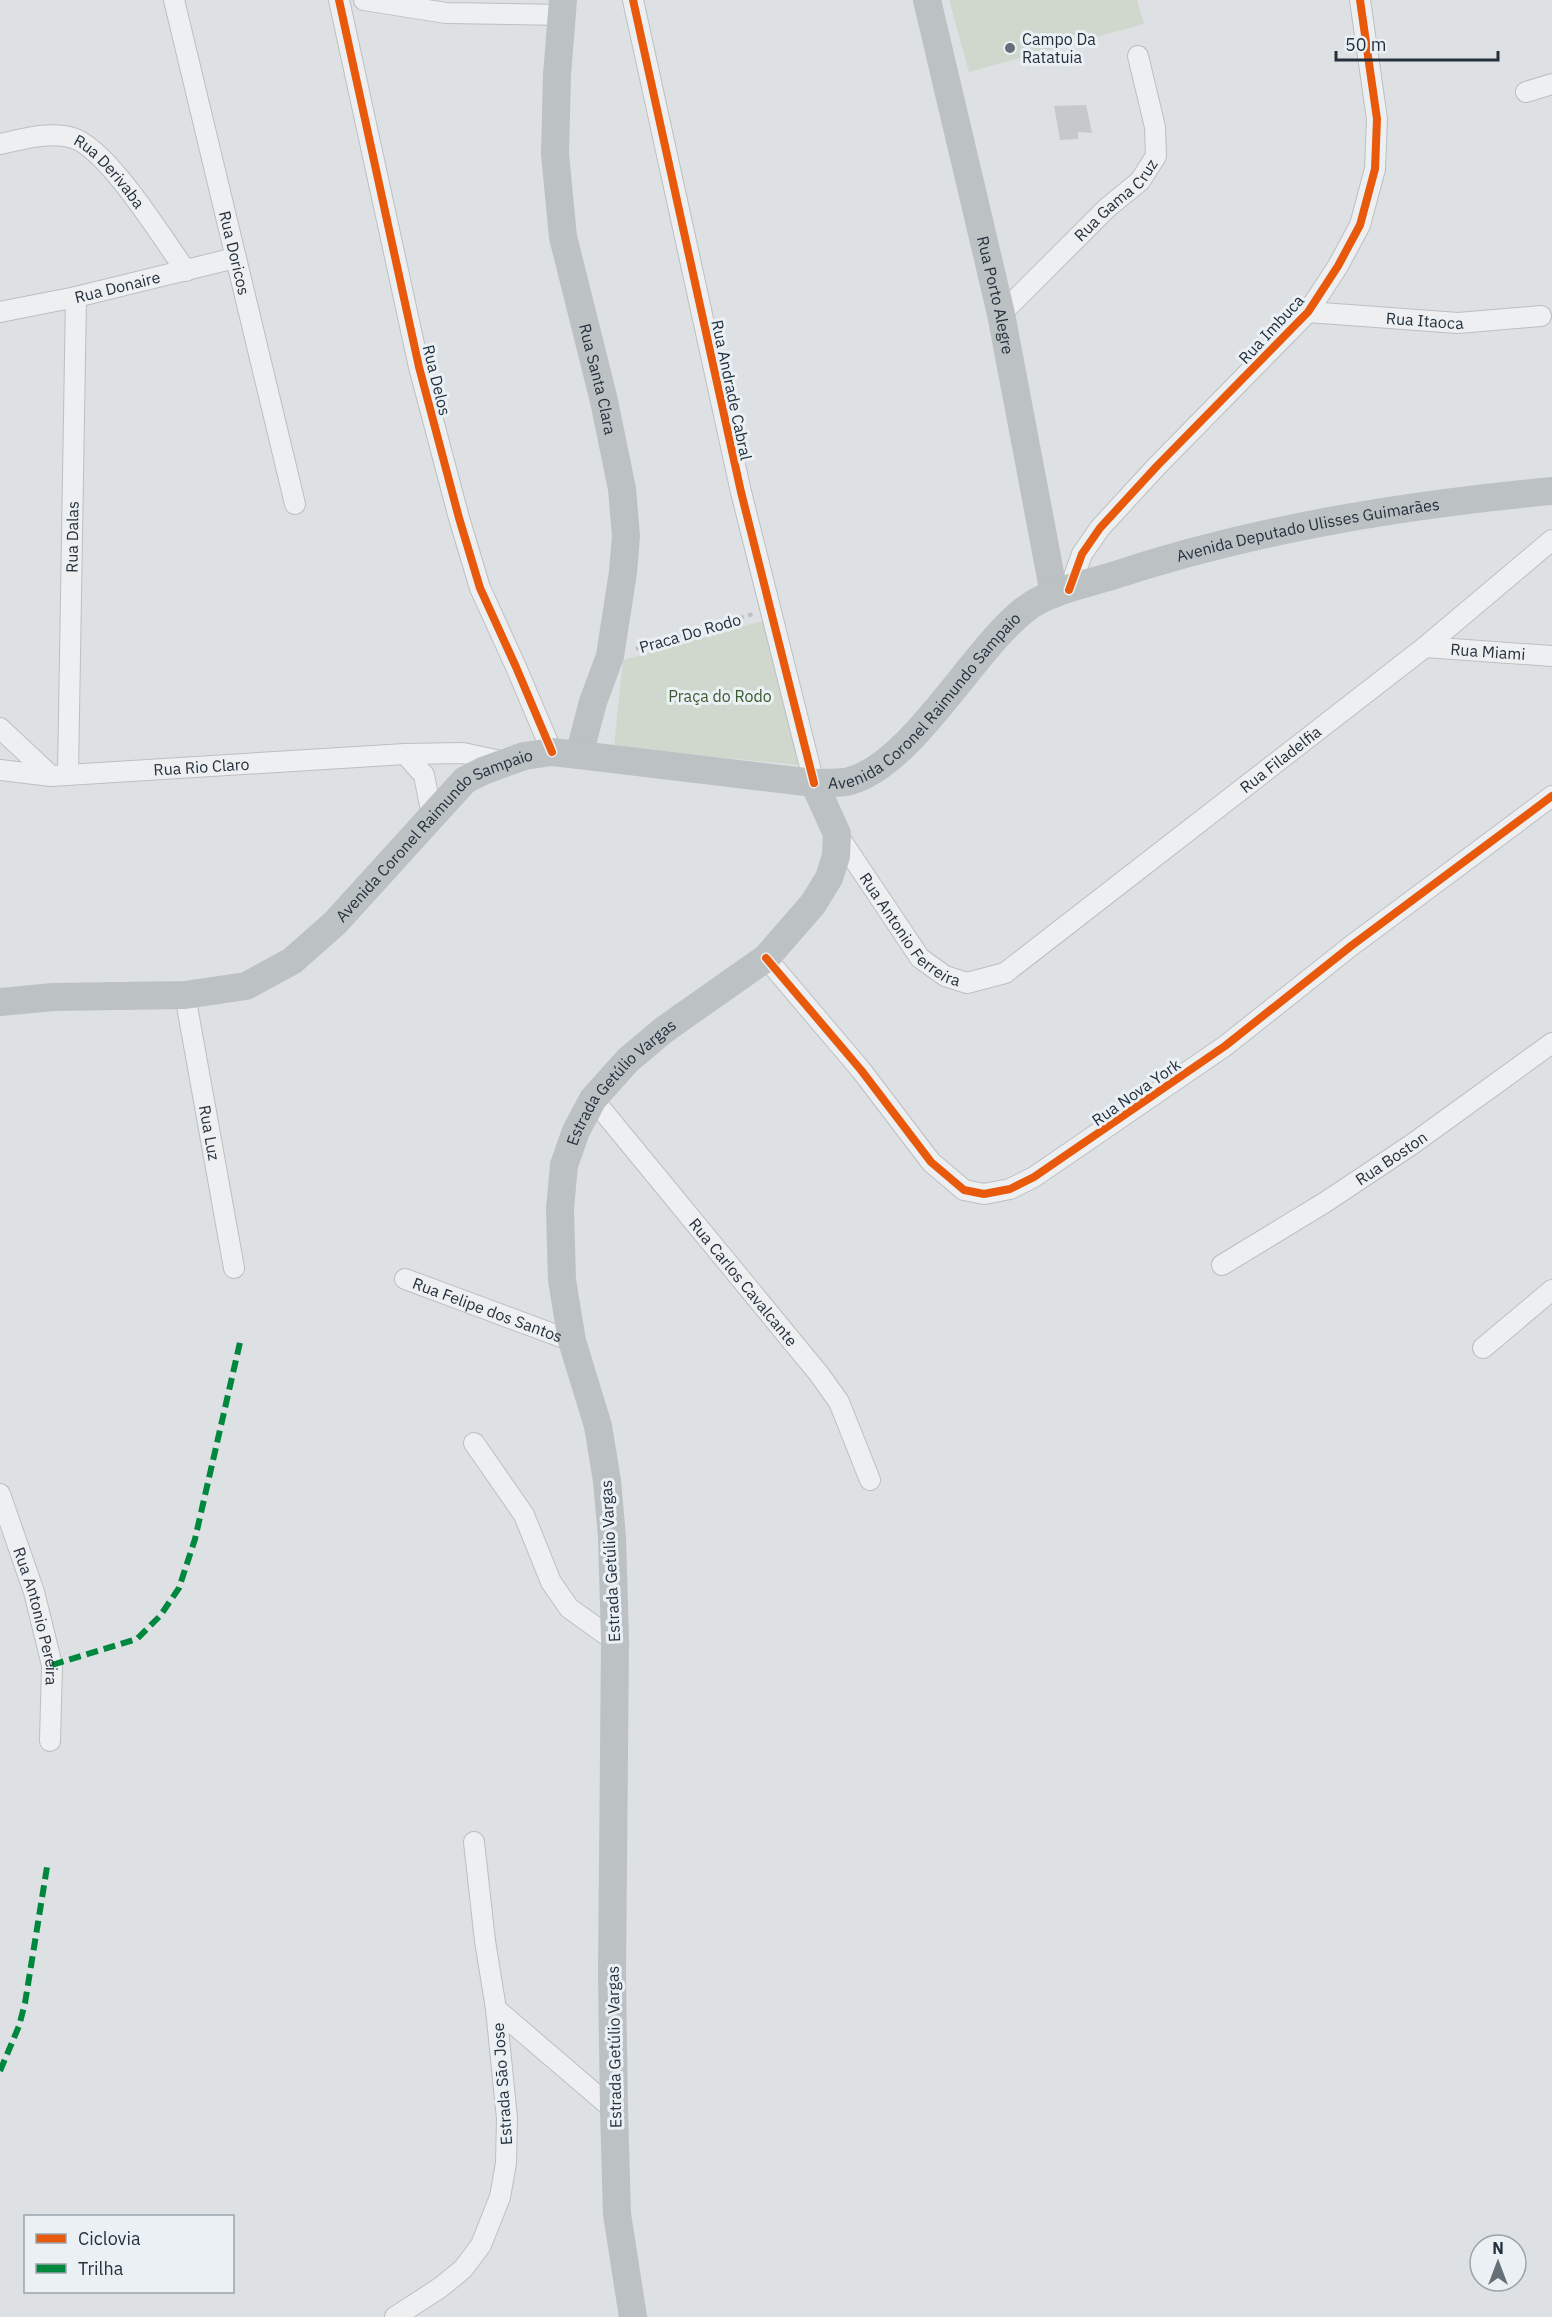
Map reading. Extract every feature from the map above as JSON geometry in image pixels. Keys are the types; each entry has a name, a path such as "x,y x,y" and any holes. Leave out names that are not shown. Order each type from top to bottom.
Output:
{"main road":[{"name":"Rua Porto Alegre","path":"927,0 1001,314 1061,592"},
{"name":"Rua Santa Clara","path":"563,8 555,154 563,237 604,401 622,489 626,536 610,656 593,702 565,754"},
{"name":"Avenida Deputado Ulisses Guimarães","path":"1061,592 1166,558 1303,526 1413,506 1552,491"},
{"name":"Avenida Coronel Raimundo Sampaio","path":"0,1002 53,998 185,995 246,986 292,961 336,922 465,780 505,762 565,754 814,783 849,782 874,771 912,737 996,637 1025,609 1061,592"},
{"path":"814,783 837,834"},
{"name":"Estrada Getúlio Vargas","path":"633,2317 616,2214 612,1976 615,1641 612,1537 607,1481 598,1426 572,1341 562,1280 560,1209 564,1165 576,1131 593,1099 628,1060 665,1029 766,958 813,903 830,878 836,856 837,834"}],"street":[{"name":"Rua Doricos","path":"174,0 295,504"},
{"name":"Rua Delos","path":"339,0 419,367 459,518 480,588 516,667 565,754"},
{"path":"364,0 442,7 563,8"},
{"name":"Rua Andrade Cabral","path":"633,0 738,480 814,783"},
{"name":"Rua Imbuca","path":"1061,592 1082,554 1100,528 1157,466 1308,312 1338,266 1360,225 1375,169 1377,119 1360,0"},
{"name":"Rua Gama Cruz","path":"1001,314 1107,208 1140,181 1156,156 1155,127 1138,56"},
{"path":"1526,92 1552,84"},
{"name":"Rua Derivaba","path":"0,144 46,135 74,138 92,149 118,176 186,271"},
{"name":"Rua Donaire","path":"0,312 76,297 235,258"},
{"name":"Rua Dalas","path":"60,775 76,297"},
{"name":"Rua Itaoca","path":"1308,312 1458,323 1541,316"},
{"name":"Rua Filadelfia","path":"1005,973 1425,647 1552,540"},
{"name":"Rua Miami","path":"1425,647 1552,656"},
{"path":"0,728 60,775"},
{"name":"Rua Rio Claro","path":"0,770 60,775 405,754 463,753 505,762"},
{"path":"405,754 424,775 432,816"},
{"name":"Rua Nova York","path":"766,958 861,1070 931,1162 964,1190 984,1194 1010,1189 1034,1177 1225,1046 1351,946 1552,796"},
{"name":"Rua Antonio Ferreira","path":"837,834 920,958 945,976 967,984 1005,973"},
{"name":"Rua Luz","path":"185,995 234,1268"},
{"name":"Rua Boston","path":"1222,1265 1324,1203 1411,1145 1552,1043"},
{"name":"Rua Carlos Cavalcante","path":"593,1099 819,1374 839,1402 870,1480"},
{"name":"Rua Felipe dos Santos","path":"405,1279 572,1341"},
{"path":"1483,1348 1552,1290"},
{"path":"474,1443 524,1515 551,1582 569,1608 615,1641"},
{"name":"Rua Antonio Pereira","path":"0,1494 34,1592 52,1665 50,1741"},
{"name":"Estrada Sāo Jose","path":"394,2317 441,2287 463,2269 480,2245 500,2197 506,2163 507,2118 496,2009 485,1941 474,1842"},
{"path":"496,2009 614,2110"}],"green space":[{"name":"Campo Da Ratatuia","path":"949,0 1137,0 1144,24 969,72"},
{"name":"Praça do Rodo","path":"766,620 798,765 614,747 623,660"}],"building":[{"path":"1086,105 1092,133 1078,132 1078,139 1060,140 1054,106"}],"marked path":[{"path":"52,1665 137,1639 160,1616 179,1588 195,1539 241,1338"},
{"path":"0,2071 19,2026 25,2003 47,1867"}],"cycle path":[{"path":"339,0 419,367 459,518 480,588 552,752"},
{"path":"633,0 741,492 814,783"},
{"path":"1069,590 1082,554 1100,528 1157,466 1308,312 1338,266 1360,225 1375,169 1377,119 1360,0"},
{"path":"766,958 861,1070 931,1162 964,1190 984,1194 1010,1189 1034,1177 1225,1046 1351,946 1552,796"}],"place":[{"name":"Campo Da Ratatuia","path":"1010,48"}]}
